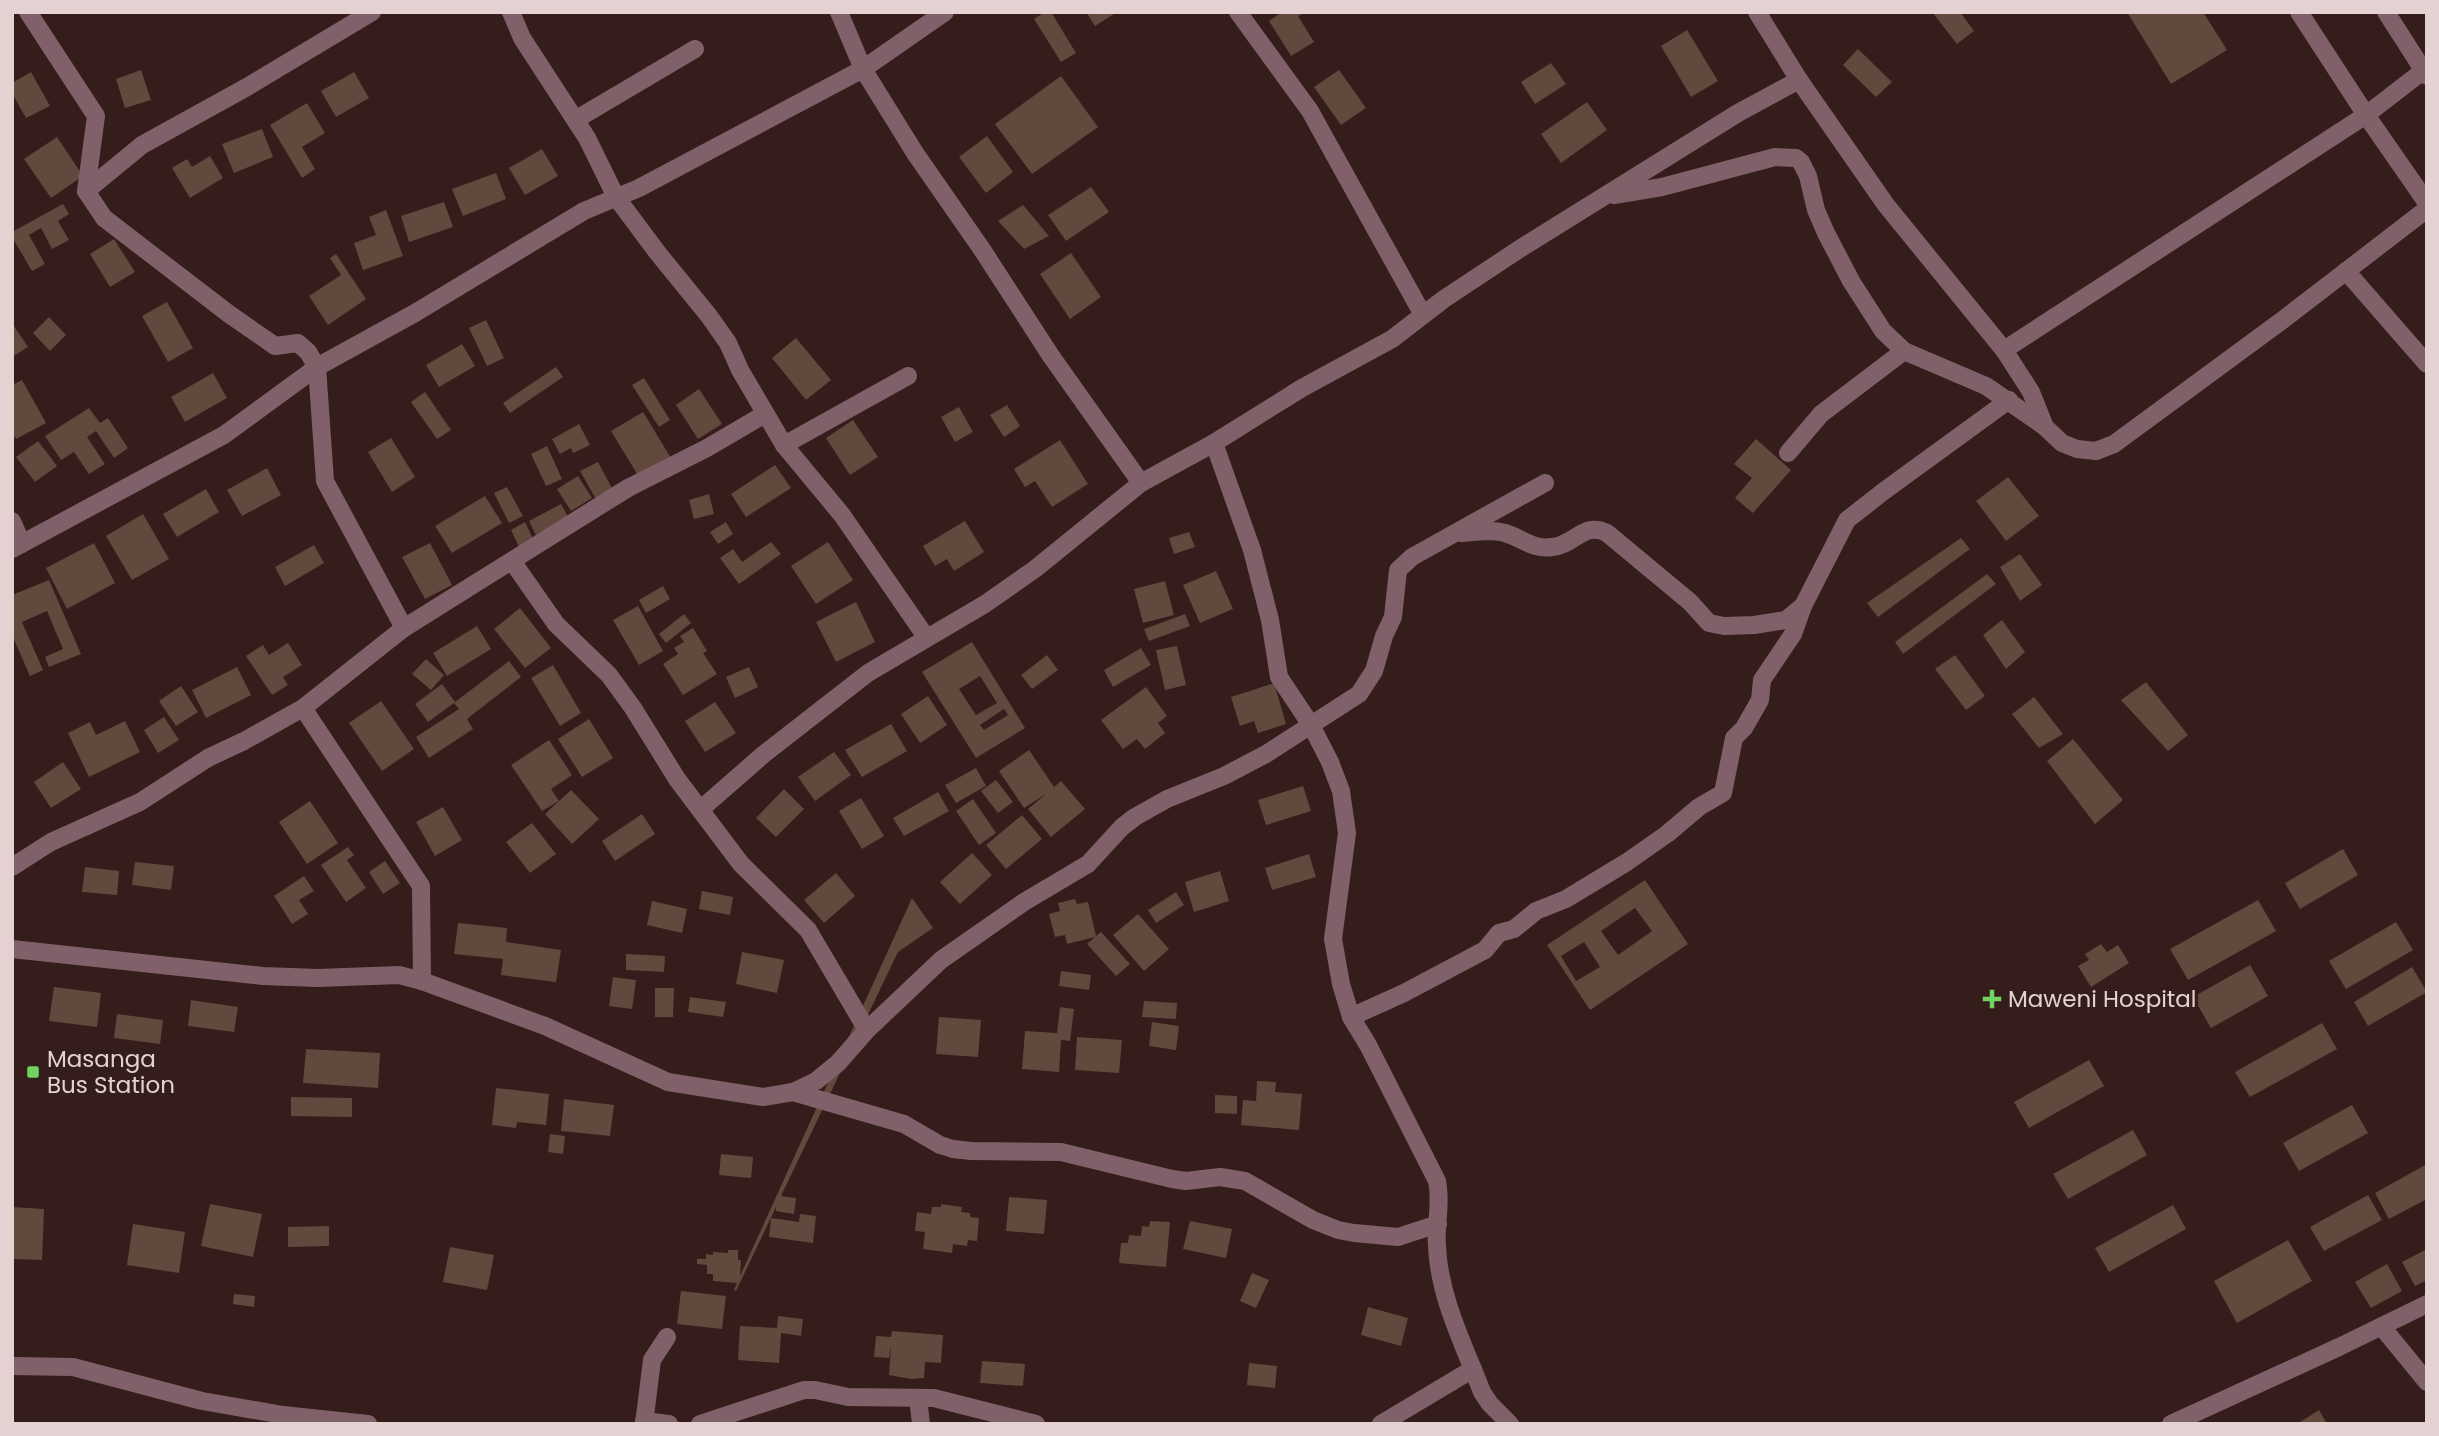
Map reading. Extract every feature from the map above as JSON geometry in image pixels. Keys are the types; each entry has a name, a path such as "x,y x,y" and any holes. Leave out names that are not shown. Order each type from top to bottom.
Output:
{"street":[{"path":"28,12 96,116 86,191 104,218 275,346 298,343 308,352 317,367 325,481 404,628"},
{"path":"86,191 142,145 247,88 372,12"},
{"path":"511,12 522,38 587,138 616,197 727,343 784,445 842,515 926,637"},
{"path":"838,12 863,69 915,153 1051,356 1142,483"},
{"path":"12,521 17,547 224,435 317,367 415,313 584,211 639,188 863,69 945,12"},
{"path":"1238,12 1310,111 1423,315"},
{"path":"1757,12 1799,80 1886,205 2004,350 2031,393 2045,427"},
{"path":"2299,12 2427,203"},
{"path":"2004,350 2425,74 2393,15"},
{"path":"575,120 695,49"},
{"path":"701,809 764,754 868,673 985,604 1035,569 1142,483 1214,443 1302,388 1392,339 1444,299 1604,197 1738,113 1799,80"},
{"path":"1604,197 1661,187 1775,157 1796,158 1808,176 1816,210 1851,281 1883,331 1904,351 1952,370 2009,400 2062,443 2077,449 2096,451 2114,444 2427,209"},
{"path":"2346,271 2427,364"},
{"path":"1788,453 1821,414 1904,351"},
{"path":"784,445 908,376"},
{"path":"1350,1017 1485,950 1499,933 1514,929 1536,911 1566,899 1617,869 1667,834 1699,807 1723,793 1734,738 1744,728 1760,700 1762,680 1793,634 1803,606 1847,520 2009,400"},
{"path":"12,867 51,842 139,802 208,758 303,708 404,628 628,488 707,448 765,414"},
{"path":"1214,443 1252,550 1270,620 1279,677 1311,725 1330,762 1341,792 1347,833 1333,939 1350,1017 1368,1045 1437,1181 1440,1203 1437,1246 1447,1301 1482,1392 1510,1424"},
{"path":"12,948 263,976 318,978 399,975 545,1026 667,1082 763,1097 793,1092 827,1073 867,1030 941,960 1024,902 1088,864 1122,827 1135,817 1167,799 1224,776 1288,741 1359,694 1370,678 1393,617 1398,570 1412,557 1545,482"},
{"path":"1456,534 1492,531 1543,548 1558,547 1593,528 1599,529 1608,533 1690,602 1709,623 1724,626 1754,625 1786,620 1803,606"},
{"path":"512,561 565,635 609,675 677,779 741,864 808,930 867,1030"},
{"path":"303,708 421,887 422,981"},
{"path":"793,1092 904,1124 940,1145 962,1151 1061,1153 1172,1179 1186,1181 1220,1177 1245,1181 1313,1220 1338,1230 1398,1237 1438,1224"},
{"path":"2171,1424 2427,1304"},
{"path":"2382,1327 2406,1353 2427,1382"},
{"path":"667,1337 652,1360 644,1423 669,1424"},
{"path":"12,1366 73,1367 202,1401 323,1421 368,1424"},
{"path":"1381,1424 1473,1368"},
{"path":"700,1424 804,1390 848,1397 934,1398 1035,1424"},
{"path":"918,1398 921,1424"}],"building":[{"path":"1045,12 1051,12 1076,53 1061,62 1034,19"},
{"path":"1086,12 1117,12 1095,26"},
{"path":"1282,12 1305,12 1298,16 1314,42 1291,56 1269,21"},
{"path":"1932,12 1960,12 1974,31 1957,44"},
{"path":"2127,12 2203,12 2227,50 2171,84"},
{"path":"1687,30 1718,81 1691,97 1661,46"},
{"path":"1858,49 1892,82 1876,97 1843,65"},
{"path":"1551,63 1566,84 1535,104 1521,82"},
{"path":"141,70 151,100 125,108 116,79"},
{"path":"1339,70 1366,108 1341,125 1314,87"},
{"path":"31,72 50,106 26,118 12,93 12,83"},
{"path":"354,72 369,98 336,117 321,91"},
{"path":"1061,76 1098,127 1032,174 995,124"},
{"path":"1587,102 1607,130 1561,163 1541,134"},
{"path":"307,103 325,133 302,147 315,169 302,178 270,125"},
{"path":"262,129 273,157 234,173 222,144"},
{"path":"987,136 1013,172 986,193 959,157"},
{"path":"57,137 83,176 51,198 24,159"},
{"path":"542,149 558,176 525,195 509,168"},
{"path":"210,156 223,178 190,198 172,168 187,159 192,167"},
{"path":"496,173 506,199 463,216 452,189"},
{"path":"1091,187 1109,212 1066,241 1048,215"},
{"path":"444,202 453,227 409,242 401,216"},
{"path":"63,204 69,214 58,221 69,240 52,249 41,228 29,235 45,264 32,271 12,237 12,232"},
{"path":"1023,205 1049,236 1024,249 998,221"},
{"path":"386,210 403,256 363,270 354,243 376,235 369,217"},
{"path":"114,239 135,272 110,287 90,254"},
{"path":"1071,253 1101,297 1070,319 1040,274"},
{"path":"336,254 366,299 328,325 309,296 341,275 330,258"},
{"path":"167,302 193,348 168,362 142,316"},
{"path":"49,317 66,335 50,351 33,333"},
{"path":"486,320 504,358 487,366 469,328"},
{"path":"12,323 28,347 12,357"},
{"path":"796,338 831,380 806,400 772,358"},
{"path":"462,344 475,366 439,387 426,365"},
{"path":"556,367 563,377 510,413 503,403"},
{"path":"213,373 227,398 185,422 171,397"},
{"path":"644,378 670,420 659,427 632,385"},
{"path":"22,380 46,423 16,439 12,432 12,385"},
{"path":"699,389 722,424 698,439 676,405"},
{"path":"425,392 451,430 437,439 411,402"},
{"path":"1007,405 1020,426 1004,437 990,415"},
{"path":"959,407 973,432 955,442 941,417"},
{"path":"89,408 100,423 108,418 128,448 114,458 96,431 87,437 105,464 89,474 74,452 61,460 45,436"},
{"path":"643,412 671,458 639,477 611,431"},
{"path":"853,420 878,457 850,475 826,438"},
{"path":"579,424 590,445 573,453 571,448 560,454 552,439"},
{"path":"391,438 415,477 392,492 368,452"},
{"path":"1756,439 1791,470 1753,513 1735,498 1752,478 1734,464"},
{"path":"1060,440 1088,484 1052,507 1035,481 1025,487 1014,469"},
{"path":"38,441 57,466 35,482 16,457"},
{"path":"547,446 562,479 546,486 531,454"},
{"path":"598,462 614,492 597,501 580,471"},
{"path":"775,465 791,488 746,517 731,494"},
{"path":"267,468 281,495 242,516 227,490"},
{"path":"578,476 592,498 571,511 557,489"},
{"path":"2008,477 2039,516 2006,541 1976,501"},
{"path":"507,487 523,516 509,523 494,493"},
{"path":"206,489 219,512 177,537 163,514"},
{"path":"709,494 714,514 694,519 689,500"},
{"path":"485,496 502,523 452,553 435,526"},
{"path":"561,504 569,518 536,535 529,521"},
{"path":"143,514 169,559 132,580 106,536"},
{"path":"965,521 984,552 954,571 947,559 935,566 923,546"},
{"path":"525,522 533,539 519,547 511,530"},
{"path":"726,522 733,534 718,544 710,532"},
{"path":"1189,532 1195,547 1174,554 1169,538"},
{"path":"1961,538 1970,549 1878,617 1867,603"},
{"path":"771,542 781,554 739,584 720,558 733,549 742,562"},
{"path":"828,542 853,580 816,604 791,566"},
{"path":"94,543 115,583 67,609 46,568"},
{"path":"430,543 452,585 425,599 402,557"},
{"path":"314,545 324,563 285,586 275,567"},
{"path":"2020,554 2042,585 2020,601 2000,567"},
{"path":"1216,571 1233,609 1200,623 1183,585"},
{"path":"1987,574 1996,584 1903,654 1895,642"},
{"path":"49,580 81,654 49,667 45,657 63,649 47,611 22,622 43,670 30,676 12,635 12,595"},
{"path":"1165,581 1174,615 1143,623 1134,589"},
{"path":"663,586 670,599 646,613 639,600"},
{"path":"856,602 875,642 836,662 816,622"},
{"path":"638,606 663,651 639,665 613,620"},
{"path":"520,608 551,648 525,668 494,629"},
{"path":"684,614 691,623 666,643 659,634"},
{"path":"1185,614 1190,626 1149,641 1144,629"},
{"path":"2002,620 2025,652 2006,669 1983,635"},
{"path":"477,626 491,649 447,676 433,653"},
{"path":"693,628 707,651 703,653 717,674 683,695 663,664 678,654 674,648 684,642 680,636"},
{"path":"972,642 1025,728 976,758 922,672","holes":["980,676 997,703 976,715 959,689","1004,709 1008,715 984,730 980,725"]},
{"path":"288,643 302,665 283,677 288,685 272,695 246,656 263,645 269,655"},
{"path":"1177,646 1186,685 1165,690 1156,650"},
{"path":"1141,648 1151,665 1113,687 1104,670"},
{"path":"1047,655 1058,670 1032,689 1021,675"},
{"path":"1955,655 1985,696 1966,710 1935,669"},
{"path":"426,659 444,675 431,690 412,674"},
{"path":"509,661 521,677 467,719 473,729 429,758 416,737 459,709 454,703 428,722 415,704 442,684 455,702"},
{"path":"553,665 581,713 560,726 531,678"},
{"path":"237,667 251,695 206,718 192,690"},
{"path":"749,667 758,687 735,698 726,677"},
{"path":"2146,682 2188,735 2168,751 2121,700"},
{"path":"1274,683 1286,724 1258,733 1254,721 1240,726 1231,697"},
{"path":"181,686 198,712 176,726 159,701"},
{"path":"1146,687 1167,716 1158,723 1165,733 1145,749 1137,739 1123,749 1101,720"},
{"path":"928,696 947,725 920,743 901,714"},
{"path":"2034,697 2063,734 2039,748 2012,714"},
{"path":"381,701 414,749 382,771 349,723"},
{"path":"715,702 736,733 705,752 685,721"},
{"path":"164,717 179,740 158,753 144,730"},
{"path":"589,719 613,758 582,777 558,739"},
{"path":"125,721 140,752 89,777 68,733 90,722 96,735"},
{"path":"891,724 907,751 862,777 845,750"},
{"path":"2073,739 2123,800 2095,824 2047,761"},
{"path":"549,740 572,775 551,789 559,801 542,811 511,765"},
{"path":"1029,750 1054,787 1061,781 1085,809 1051,837 1028,809 1046,794 1024,808 999,771"},
{"path":"834,752 851,775 815,801 798,777"},
{"path":"63,762 81,789 51,808 34,782"},
{"path":"976,768 986,786 956,803 945,785"},
{"path":"996,780 1013,802 998,813 981,791"},
{"path":"1303,786 1311,811 1266,825 1258,800"},
{"path":"784,789 804,809 776,837 756,818"},
{"path":"571,790 599,819 572,844 545,814"},
{"path":"938,792 949,811 904,836 893,818"},
{"path":"861,798 884,836 862,849 839,811"},
{"path":"973,799 996,833 979,845 956,811"},
{"path":"310,801 338,843 307,864 279,822"},
{"path":"443,807 462,840 435,856 416,822"},
{"path":"642,814 655,834 615,861 602,841"},
{"path":"1022,815 1042,839 1006,869 986,845"},
{"path":"532,823 556,854 530,873 506,842"},
{"path":"348,847 354,855 347,860 366,888 346,902 321,865"},
{"path":"2343,849 2358,875 2300,909 2285,883"},
{"path":"972,853 992,875 960,904 940,882"},
{"path":"1309,854 1316,877 1272,890 1265,868"},
{"path":"385,861 400,883 383,894 369,872"},
{"path":"135,862 174,866 171,890 132,885"},
{"path":"85,867 119,871 117,895 82,892"},
{"path":"1220,871 1229,901 1194,912 1185,882"},
{"path":"836,873 855,896 824,923 804,900"},
{"path":"304,876 314,891 299,900 308,914 292,924 274,896"},
{"path":"1645,880 1688,944 1590,1010 1547,945","holes":["1635,908 1652,931 1618,955 1601,931","1584,942 1600,967 1576,981 1561,956"]},
{"path":"702,891 733,897 730,915 699,909"},
{"path":"1176,892 1184,905 1156,923 1148,910"},
{"path":"912,898 933,928 898,952 781,1196 796,1198 794,1214 776,1211 776,1207 736,1291 734,1290 737,1283 713,1281 713,1274 707,1274 707,1265 697,1264 697,1259 706,1259 706,1254 713,1255 713,1252 728,1253 728,1250 738,1250 738,1260 741,1260 740,1276"},
{"path":"1075,899 1077,904 1088,902 1096,936 1101,932 1130,964 1116,976 1087,944 1095,937 1067,944 1065,935 1055,937 1049,914 1060,911 1058,903"},
{"path":"2258,900 2276,931 2188,980 2170,949"},
{"path":"652,901 687,909 682,933 647,925"},
{"path":"1138,914 1169,949 1144,971 1113,935"},
{"path":"2396,922 2413,950 2346,989 2329,961"},
{"path":"458,923 507,928 506,942 561,950 556,982 501,975 503,959 454,954"},
{"path":"2101,944 2107,952 2118,945 2129,963 2091,987 2078,966 2089,960 2085,954"},
{"path":"742,952 784,960 777,993 736,984"},
{"path":"626,954 665,956 664,972 626,970"},
{"path":"2250,965 2268,996 2211,1028 2193,997"},
{"path":"2412,967 2427,992 2368,1026 2354,1002"},
{"path":"1061,971 1091,975 1089,990 1059,986"},
{"path":"613,977 636,980 632,1009 609,1006"},
{"path":"54,987 101,993 97,1027 49,1021"},
{"path":"655,988 674,988 673,1017 655,1017"},
{"path":"690,997 726,1002 723,1017 688,1012"},
{"path":"191,1000 238,1007 234,1032 188,1026"},
{"path":"1144,1001 1177,1003 1176,1019 1142,1017"},
{"path":"1060,1007 1074,1009 1070,1041 1061,1040 1059,1072 1022,1069 1025,1031 1057,1033"},
{"path":"117,1014 163,1020 160,1044 114,1038"},
{"path":"939,1017 981,1020 978,1057 936,1054"},
{"path":"1152,1022 1179,1026 1176,1050 1149,1046"},
{"path":"2322,1023 2337,1049 2250,1097 2235,1072"},
{"path":"1077,1037 1122,1040 1119,1073 1075,1070"},
{"path":"306,1049 380,1053 378,1088 303,1083"},
{"path":"2089,1060 2104,1086 2029,1128 2014,1102"},
{"path":"1257,1081 1276,1082 1275,1092 1302,1094 1299,1130 1241,1125 1243,1100 1256,1101"},
{"path":"496,1088 549,1094 546,1125 517,1122 516,1128 492,1125"},
{"path":"1215,1095 1237,1096 1237,1114 1215,1113"},
{"path":"291,1097 352,1098 352,1117 291,1116"},
{"path":"564,1099 614,1105 610,1136 561,1131"},
{"path":"2352,1105 2368,1133 2299,1171 2283,1143"},
{"path":"2133,1130 2147,1155 2068,1199 2053,1174"},
{"path":"550,1134 565,1136 563,1154 548,1152"},
{"path":"721,1154 753,1157 751,1178 719,1175"},
{"path":"2427,1164 2427,1199 2389,1219 2375,1193"},
{"path":"2368,1195 2382,1220 2324,1251 2310,1227"},
{"path":"1009,1197 1047,1200 1044,1234 1006,1231"},
{"path":"210,1204 262,1214 253,1257 201,1246"},
{"path":"941,1204 962,1207 961,1212 979,1218 977,1241 968,1240 967,1246 953,1244 952,1253 923,1249 925,1232 915,1231 917,1212 931,1214 932,1207 941,1207"},
{"path":"2173,1205 2186,1229 2109,1272 2095,1248"},
{"path":"12,1207 44,1209 42,1260 12,1259"},
{"path":"800,1214 816,1216 813,1243 769,1237 771,1218 799,1222"},
{"path":"1150,1221 1170,1222 1166,1267 1119,1263 1121,1243 1128,1243 1129,1235 1141,1236 1142,1226 1149,1227"},
{"path":"1190,1221 1232,1229 1226,1258 1183,1249"},
{"path":"133,1224 185,1232 179,1273 127,1265"},
{"path":"329,1226 329,1246 288,1247 288,1227"},
{"path":"2288,1240 2312,1281 2237,1323 2214,1281"},
{"path":"450,1247 494,1255 487,1290 443,1282"},
{"path":"2427,1249 2427,1280 2415,1286 2402,1262"},
{"path":"2387,1264 2402,1291 2371,1308 2355,1282"},
{"path":"1252,1273 1269,1280 1256,1308 1240,1301"},
{"path":"681,1291 726,1296 722,1329 677,1324"},
{"path":"234,1294 255,1296 254,1307 233,1304"},
{"path":"1368,1307 1408,1318 1401,1346 1361,1335"},
{"path":"778,1316 803,1319 801,1336 781,1333 779,1363 738,1360 740,1326 777,1328"},
{"path":"892,1331 943,1335 941,1363 925,1362 924,1378 911,1379 889,1375 891,1345 889,1358 874,1357 876,1336 891,1337"},
{"path":"982,1361 1025,1364 1023,1386 980,1383"},
{"path":"1249,1363 1277,1366 1275,1388 1247,1385"},
{"path":"2319,1410 2327,1424 2297,1424"}],"place":[{"name":"Maweni Hospital","path":"1992,999"},
{"name":"Masanga Bus Station","path":"33,1072"}]}
